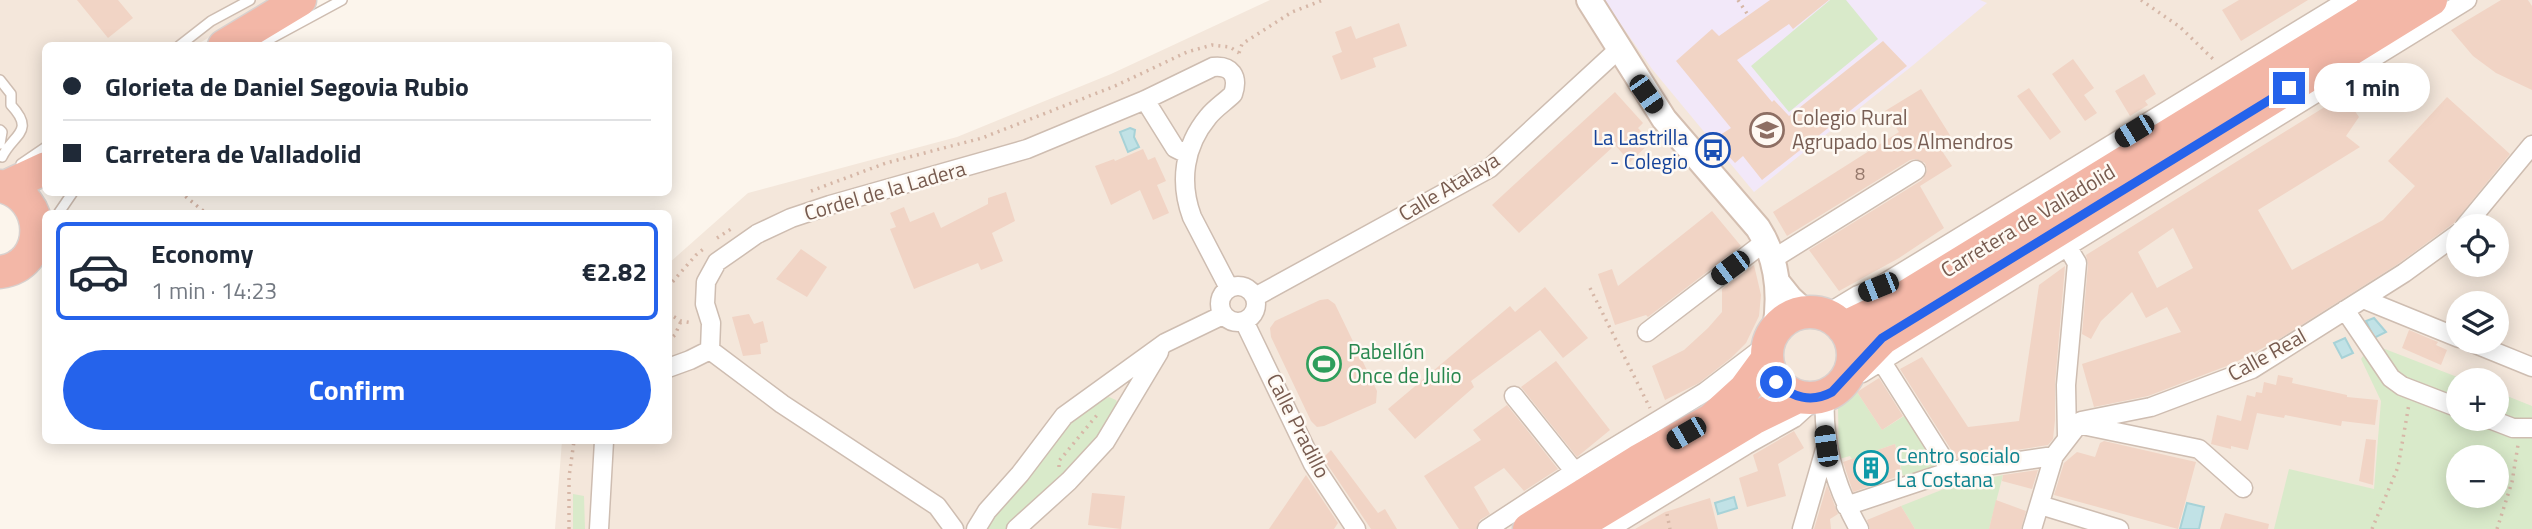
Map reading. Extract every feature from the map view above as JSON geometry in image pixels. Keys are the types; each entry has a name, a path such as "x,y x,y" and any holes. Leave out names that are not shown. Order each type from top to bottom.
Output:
{"highway":[{"path":"231,42 300,0"},
{"name":"Carretera de Valladolid","path":"1825,318 1895,303 2389,0"},
{"name":"Carretera de Valladolid","path":"1571,529 1753,419 1826,390 1882,338 2431,0"},
{"path":"4,169 42,168"},
{"path":"4,169 33,210 27,248"},
{"path":"27,248 42,217"},
{"path":"1529,529 1711,419 1745,389 1770,344 1786,319 1825,318 1852,346 1853,360 1826,390 1786,391 1776,382 1770,371 1770,344"}],"main road":[{"path":"1589,0 1646,94 1669,126 1758,228 1790,299 1825,318"},
{"path":"1770,344 1772,261"}],"street":[{"name":"Carretera de Valladolid","path":"1825,318 1858,295 1878,287 2348,0"},
{"name":"Carretera de Valladolid","path":"1609,529 1794,418 1826,390 1882,362 2467,0"},
{"name":"Calle Atalaya","path":"1255,297 1490,168 1620,48"},
{"name":"Cordel de la Ladera","path":"710,350 711,323 705,304 706,282 717,262 757,234 830,205 1027,149 1145,100 1213,67 1223,66 1232,71"},
{"path":"1229,288 1188,205 1184,176 1187,154 1197,133 1209,116 1233,94 1236,81 1232,71"},
{"path":"1145,100 1175,148 1187,154"},
{"path":"2475,214 2532,145"},
{"path":"1647,332 1772,261 1916,170"},
{"name":"Calle Real","path":"2073,430 2081,421 2151,407 2252,369 2404,273 2446,242"},
{"path":"2032,529 2054,456 2073,430 2066,385 2077,263 2068,248"},
{"path":"1244,286 1255,297 1254,314 1244,321 1233,321 1223,315 1221,298 1229,288 1244,286"},
{"path":"2363,299 2446,333"},
{"path":"2346,310 2391,378 2412,390 2446,403"},
{"path":"976,529 987,511 1020,474 1064,416 1165,343 1223,315"},
{"name":"Calle Pradillo","path":"1244,321 1313,464 1356,529"},
{"path":"1016,529 1069,481 1105,442 1165,343"},
{"path":"1487,529 1657,422 1742,366 1770,344"},
{"path":"672,366 710,350 782,404 937,506 954,529"},
{"path":"2500,354 2532,367"},
{"path":"1882,362 1951,471"},
{"path":"1826,390 1824,416 1827,468 1859,529"},
{"path":"1514,396 1575,472"},
{"path":"2509,424 2526,428"},
{"path":"2073,430 2199,449 2243,488"},
{"path":"599,529 604,444"},
{"path":"1846,506 1951,471 2054,456"},
{"path":"1802,529 1827,468"},
{"path":"2040,505 2119,529"}],"lane":[{"path":"184,42 211,22 250,0"},
{"path":"264,42 342,0"},
{"path":"0,80 11,94 12,105 22,116 23,127 6,148 4,169"},
{"path":"0,130 0,144"},
{"path":"4,169 42,149"},
{"path":"59,210 71,196"},
{"path":"27,248 42,230"}],"path":[{"path":"1232,71 1242,44 1292,12 1322,0"},
{"path":"1738,0 1748,15"},
{"path":"2141,0 2180,27 2228,74"},
{"path":"802,195 886,163 982,138 1115,86 1187,52 1212,45 1230,47 1239,53"},
{"path":"185,196 202,210"},
{"path":"672,283 696,255 733,228"},
{"path":"1590,288 1657,422"},
{"path":"672,315 681,321 695,323"},
{"path":"672,338 681,321"},
{"path":"2372,529 2398,467 2412,390"},
{"path":"2497,529 2526,428"},
{"path":"569,529 569,477 574,444"},
{"path":"1665,504 1670,529"}],"shaded area":[{"path":"0,0 274,0 201,42 42,42 42,159 0,196"},
{"path":"1270,0 2532,0 2532,529 555,529 562,444 672,444 672,260 748,193 957,137 1111,74"},
{"name":"Colegio Rural Agrupado Los Almendros","path":"1604,0 1980,0 1987,3 1754,192 1652,69"}],"green space":[{"path":"1830,0 1846,0 1878,39 1789,112 1751,66"},
{"path":"2372,344 2446,373 2446,431 2509,431 2509,397 2532,406 2532,529 2274,529 2289,469 2374,489 2381,401 2361,359"},
{"path":"1857,392 1882,430 1909,413 1937,462 1936,466 1903,476 1895,444 1852,459 1850,456 1839,459 1838,406"},
{"path":"1109,397 1116,400 1119,406 1100,441 1012,529 986,529 1060,434 1093,404"},
{"path":"2003,475 1989,529 1915,529 1901,506 1949,487"},
{"path":"573,494 584,496 585,529 573,529"}],"water":[{"path":"1130,128 1135,130 1134,137 1139,147 1128,152 1120,132"},
{"path":"2374,318 2386,332 2374,338 2366,321"},
{"path":"2345,338 2353,353 2342,358 2334,343"},
{"path":"1734,497 1737,508 1718,514 1715,503"},
{"path":"2187,503 2204,507 2199,529 2180,529"}],"building":[{"path":"77,0 118,0 133,18 108,38"},
{"path":"1770,0 1829,0 1793,29 1789,24 1737,60 1772,102 1774,100 1789,116 1883,41 1907,66 1762,180 1743,156 1735,163 1723,150 1717,137 1731,128 1676,61 1712,29 1719,36"},
{"path":"2239,0 2308,0 2241,41 2222,10"},
{"path":"2501,0 2528,0 2532,6 2532,90 2496,73 2473,56 2451,30"},
{"path":"1399,23 1407,46 1373,58 1376,67 1341,80 1332,56 1342,52 1335,32 1351,26 1356,39"},
{"path":"2073,59 2094,88 2084,95 2097,113 2085,121 2052,74"},
{"path":"2144,74 2156,94 2145,101 2148,105 2130,116 2115,91"},
{"path":"2029,88 2061,132 2050,140 2017,96"},
{"path":"1921,89 1953,140 1940,148 1952,166 1920,186 1944,228 1899,258 1839,291 1809,250 1922,180 1927,170 1925,163 1916,159 1910,160 1787,236 1773,212 1899,132 1885,111"},
{"path":"1615,92 1643,123 1638,128 1651,142 1630,162 1615,145 1519,233 1492,205"},
{"path":"2344,95 2359,117 2346,136 2360,147 2258,210 2292,270 2383,220 2415,186 2388,161 2447,97 2510,154 2461,214 2446,214 2446,229 2398,264 2276,341 2232,364 2148,396 2094,407 2082,364 2181,332 2167,307 2146,318 2132,292 2101,321 2091,339 2082,334 2088,264 2086,255","holes":["2173,228 2193,268 2157,288 2138,252"]},
{"path":"1143,149 1148,160 1155,157 1166,181 1157,185 1169,213 1153,220 1140,190 1111,205 1095,166"},
{"path":"1006,192 1015,221 992,233 1003,261 981,270 978,263 914,289 890,229 896,227 890,213 904,207 910,222 934,212 941,228 988,204 988,198"},
{"path":"1712,211 1741,246 1648,317 1646,315 1615,325 1598,274 1612,269 1618,286"},
{"path":"801,249 827,267 807,297 776,279"},
{"path":"1754,265 1761,295 1759,316 1746,343 1699,383 1665,400 1652,366 1684,350 1708,328 1722,312 1722,289"},
{"path":"2065,266 2053,439 2048,445 1957,459 1900,369 1922,357 1968,427 2019,421 2039,285"},
{"path":"1545,287 1588,338 1563,358 1540,330 1471,381 1474,387 1415,439 1388,409 1510,306 1515,312"},
{"name":"Pabellón Once de Julio","path":"1328,299 1335,304 1377,391 1376,403 1317,427 1311,421 1271,337 1270,328 1275,321 1320,300"},
{"path":"749,314 754,324 763,321 768,342 760,344 761,354 743,356 732,317"},
{"path":"2409,330 2438,342 2436,345 2446,350 2446,352 2441,365 2402,348"},
{"path":"1556,361 1610,430 1577,457 1521,387"},
{"path":"2278,375 2293,378 2292,383 2347,397 2378,400 2375,425 2342,421 2341,426 2285,415 2284,418 2257,413 2248,450 2211,444 2217,415 2241,421 2247,395 2255,397 2256,392 2262,393 2264,382 2276,385"},
{"path":"1879,378 1903,416 1882,430 1857,392"},
{"path":"1507,405 1558,469 1524,491 1504,468 1474,487 1490,514 1480,520 1476,529 1459,529 1424,476 1481,440 1473,430"},
{"path":"1794,431 1804,448 1778,464 1786,496 1747,507 1739,478 1758,471 1753,455"},
{"path":"2366,439 2376,440 2373,485 2359,481"},
{"path":"2104,441 2196,462 2178,529 2054,495 2064,463 2077,452 2095,457 2100,443"},
{"name":"Centro socialo La Costana","path":"1895,444 1902,475 1853,492 1843,462"},
{"path":"1331,450 1378,513 1385,509 1397,529 1371,529 1323,458"},
{"path":"2038,470 2032,489 2002,481 2003,475"},
{"path":"1306,475 1338,523 1334,529 1269,529"},
{"path":"1827,485 1838,514 1830,519 1831,529 1814,529"},
{"path":"1092,493 1125,496 1121,529 1088,525"},
{"path":"1710,498 1718,529 1635,529 1665,512"},
{"path":"1996,500 2026,511 2021,529 1989,529"},
{"path":"1901,506 1915,529 1870,529 1867,520"},
{"path":"2225,513 2269,524 2268,529 2220,529"}],"place":[{"name":"Colegio Rural Agrupado Los Almendros","path":"1767,130"},
{"name":"La Lastrilla - Colegio","path":"1713,150"},
{"name":"Pabellón Once de Julio","path":"1324,364"},
{"name":"Centro socialo La Costana","path":"1871,468"}],"route":[{"path":"1776,382 1798,397 1816,398 1832,392 1882,338 2289,88"}]}
